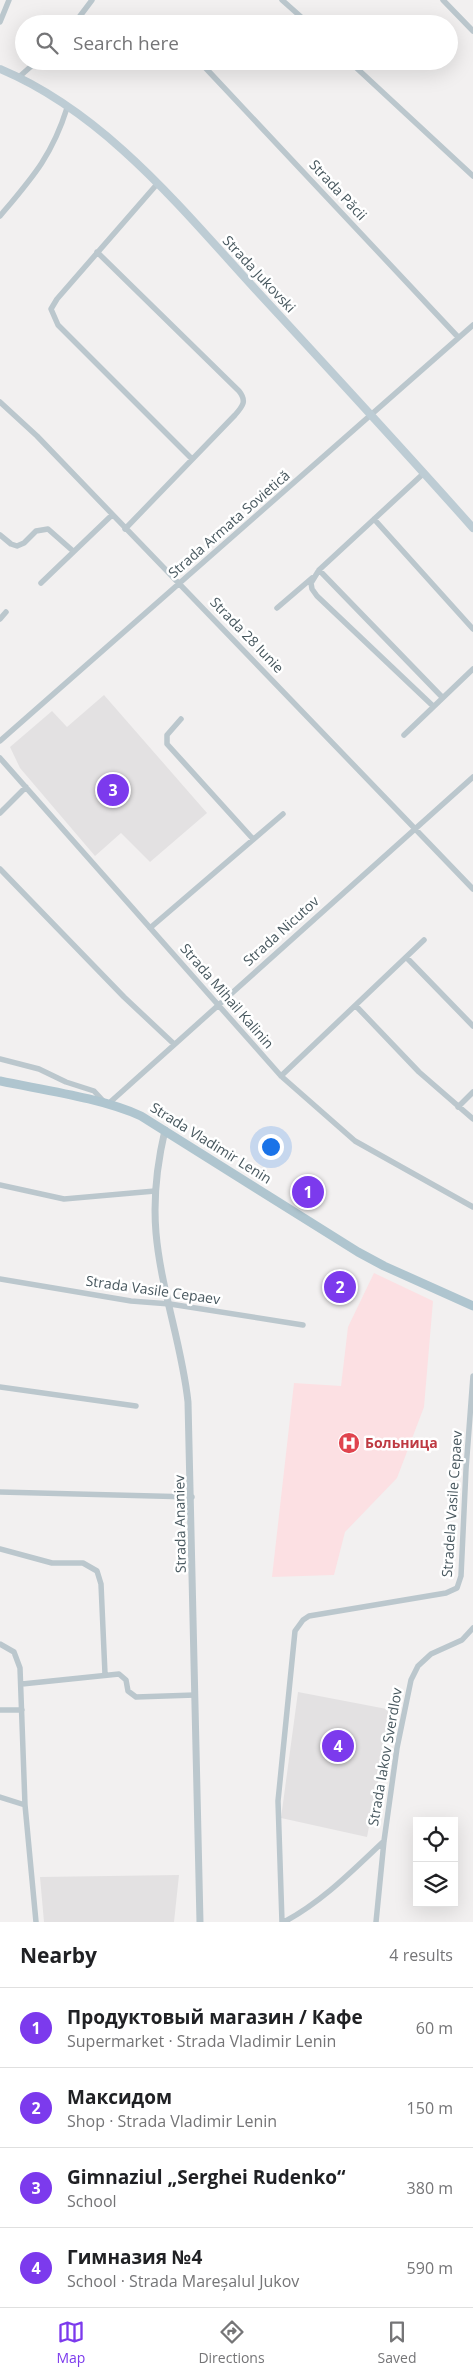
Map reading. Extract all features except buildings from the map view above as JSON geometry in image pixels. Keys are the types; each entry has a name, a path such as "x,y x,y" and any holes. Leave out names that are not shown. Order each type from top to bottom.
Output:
{"main road":[{"name":"Strada Jukovski","path":"0,69 19,77 67,108 126,151 158,183 372,415 473,528"},
{"name":"Strada Vladimir Lenin","path":"0,1081 133,1112 165,1130 358,1252 384,1266 473,1306"}],"street":[{"path":"0,22 9,0"},
{"path":"81,15 92,0"},
{"path":"282,0 299,15"},
{"path":"443,0 458,15"},
{"path":"458,16 473,31"},
{"path":"19,77 27,70"},
{"name":"Strada Păcii","path":"207,70 458,338"},
{"path":"359,70 473,176"},
{"path":"0,216 27,184 52,148 67,108"},
{"path":"158,183 57,299 51,309 58,325 192,459"},
{"path":"97,252 239,391 244,400 241,408 125,529"},
{"name":"Strada Armata Sovietică","path":"0,741 473,325"},
{"name":"Strada 28 Iunie","path":"0,402 37,436 473,889"},
{"path":"277,608 313,577 424,473"},
{"path":"41,583 112,515"},
{"path":"374,519 473,629"},
{"path":"0,535 11,544 17,546 24,543 36,530 48,529 73,551"},
{"path":"320,570 442,697"},
{"path":"313,577 311,582 312,590 433,706"},
{"path":"0,619 6,612"},
{"path":"404,735 442,697 473,670"},
{"path":"182,719 167,735 167,744 253,839"},
{"name":"Strada Mihail Kalinin","path":"0,758 281,1076 355,1141 473,1207"},
{"name":"Strada Nicutov","path":"107,1105 473,777"},
{"path":"0,813 26,787"},
{"path":"150,928 283,814"},
{"path":"0,869 124,997 174,1044"},
{"path":"281,1076 424,940"},
{"path":"407,958 473,1026"},
{"path":"356,1006 418,1072 473,1119"},
{"path":"0,1059 39,1069 66,1082 94,1091 107,1105"},
{"path":"458,1107 473,1092"},
{"name":"Strada Ananiev","path":"165,1130 156,1191 156,1234 186,1383 192,1497 200,1922"},
{"path":"0,1186 64,1200 156,1191"},
{"name":"Strada Vasile Cepaev","path":"0,1279 131,1301 170,1304 303,1325"},
{"name":"Stradela Vasile Cepaev","path":"283,1922 278,1801 296,1631 299,1624 309,1616 446,1593 457,1588 461,1576 473,1376"},
{"path":"0,1388 136,1406"},
{"path":"0,1492 192,1497"},
{"path":"0,1549 52,1563 83,1564 97,1572 101,1584 105,1674"},
{"name":"Strada Iakov Sverdlov","path":"376,1922 384,1841 397,1748 411,1680 418,1666 430,1654 462,1640 473,1628"},
{"path":"0,1644 6,1646 18,1658 22,1684 25,1805 36,1922"},
{"path":"22,1684 119,1674 124,1677 128,1691 136,1696 195,1695"},
{"path":"0,1710 22,1710"},
{"path":"0,1797 25,1805"},
{"path":"283,1922 314,1904 334,1889 384,1841"}],"shaded area":[{"path":"104,695 207,813 150,862 121,833 95,856 20,768 10,747 52,711 67,727"},
{"name":"Больница","path":"374,1273 433,1301 424,1407 397,1478 345,1532 334,1575 272,1577 294,1383 341,1386 348,1327"},
{"path":"298,1692 392,1710 367,1837 281,1818"},
{"path":"179,1875 174,1922 44,1922 40,1877"}],"place":[{"name":"Gimnaziul „Serghei Rudenko“","path":"113,790"},
{"name":"Продуктовый магазин / Кафе","path":"308,1192"},
{"name":"Максидом","path":"340,1287"},
{"name":"Больница","path":"349,1443"},
{"name":"Гимназия №4","path":"338,1746"}]}
